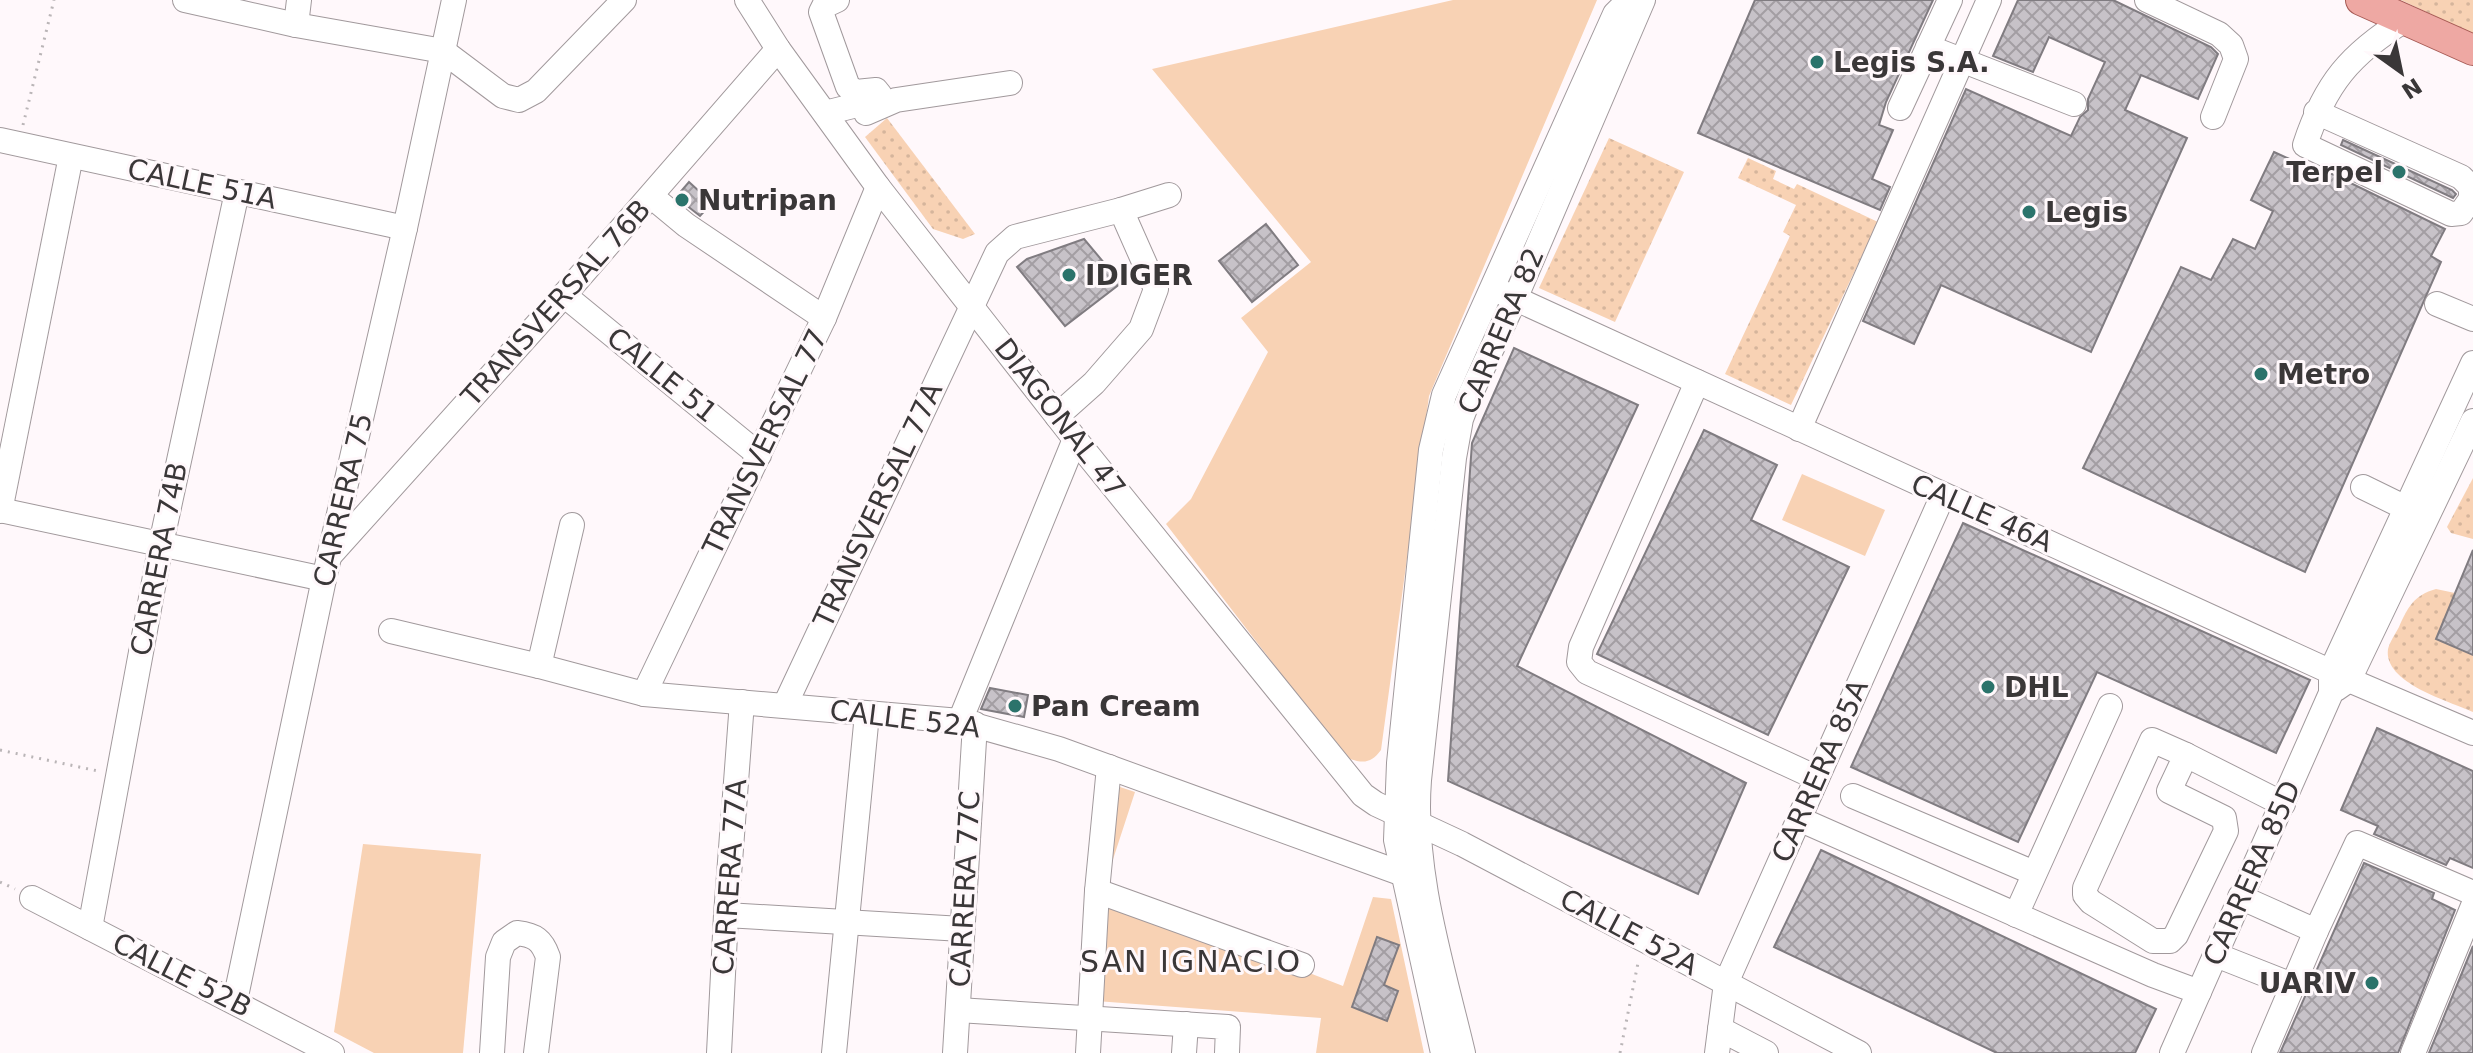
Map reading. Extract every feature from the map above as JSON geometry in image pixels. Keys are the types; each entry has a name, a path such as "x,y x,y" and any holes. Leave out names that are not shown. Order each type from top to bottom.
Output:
{"main road":[{"path":"2361,0 2473,50"}],"street":[{"path":"185,0 296,25 443,51 503,96 519,100 536,91 624,0"},
{"path":"296,25 299,0"},
{"name":"CARRERA 75","path":"235,1001 324,579 454,0"},
{"name":"DIAGONAL 47","path":"747,0 778,49 878,187 1075,439 1353,784 1376,804 1406,819"},
{"path":"830,121 877,100 880,95 876,90 856,92 848,87 821,12 824,6 837,0"},
{"name":"CARRERA 82","path":"1504,294 1615,14 1629,0"},
{"name":"CARRERA 82","path":"1406,819 1399,763 1431,450 1444,395 1504,294 1643,0"},
{"path":"1900,108 1950,0"},
{"path":"1799,429 1989,0"},
{"path":"2147,0 2219,34 2231,45 2236,59 2213,117"},
{"path":"2316,112 2461,177 2471,187 2472,199 2461,213 2451,214 2305,145 2316,112 2342,72 2368,44 2405,20"},
{"path":"1928,47 2074,104"},
{"name":"TRANSVERSAL 76B","path":"331,555 564,295 778,49"},
{"path":"830,121 896,100 1010,83"},
{"name":"CALLE 51A","path":"9,142 405,228"},
{"path":"71,156 0,510 324,579"},
{"name":"TRANSVERSAL 77","path":"644,694 824,318 878,187"},
{"name":"CARRERA 74B","path":"90,928 161,544 237,192"},
{"name":"TRANSVERSAL 77A","path":"785,705 997,253 1015,237 1169,195"},
{"path":"651,196 686,225 824,318"},
{"path":"1057,416 1094,383 1141,329 1156,289 1121,210"},
{"name":"CALLE 46A","path":"1504,294 1943,495 2337,681 2473,733"},
{"name":"CALLE 51","path":"564,295 759,455"},
{"path":"2437,304 2473,319"},
{"name":"CARRERA 85D","path":"2172,1053 2337,681 2406,508 2473,363"},
{"path":"1697,382 1581,647 1579,662 1587,672 1817,778"},
{"name":"CARRERA 85D","path":"2337,681 2473,421"},
{"name":"CARRERA 77C","path":"955,1053 962,929 967,723 1075,439"},
{"path":"2363,487 2406,508"},
{"name":"CARRERA 85A","path":"1718,1041 1726,983 1943,495"},
{"path":"539,666 572,525"},
{"name":"CALLE 52A","path":"391,631 644,694 967,723 1059,749 1403,874"},
{"name":"CARRERA 77A","path":"719,1053 742,702"},
{"path":"2016,915 2110,706"},
{"path":"834,1053 867,714"},
{"path":"2137,775 2224,818 2226,831 2176,935 2163,942 2153,941 2091,902 2085,895 2085,888 2152,740 2283,804"},
{"path":"2169,791 2186,755"},
{"path":"1088,1053 1097,891 1109,767"},
{"path":"1853,796 2034,873"},
{"path":"1406,819 1396,840 1443,1053"},
{"path":"1406,819 1425,886 1463,1053"},
{"name":"CALLE 52A","path":"1406,819 1462,844 1859,1053"},
{"path":"1799,819 2153,975 2199,992"},
{"path":"2264,1053 2357,843 2473,893"},
{"path":"1097,891 1302,965"},
{"path":"2240,897 2316,931"},
{"name":"CALLE 52B","path":"32,898 332,1053"},
{"path":"2413,1053 2473,906"},
{"path":"726,915 962,929"},
{"path":"492,1053 498,957 504,942 517,933 537,938 544,945 548,957 536,1053"},
{"path":"2216,955 2292,985"},
{"path":"958,1010 1228,1027 1227,1053"},
{"path":"1184,1053 1186,1024"},
{"path":"1718,1041 1766,1053"}],"path":[{"path":"9,142 54,0"},
{"path":"0,750 117,776"},
{"path":"1620,1053 1643,939"}],"shaded area":[{"path":"1453,0 1597,0 1429,396 1381,750 1368,761 1360,761 1350,759 1166,524 1191,499 1268,352 1241,318 1311,262 1152,69"},
{"path":"2401,0 2473,0 2473,34"},
{"path":"887,118 975,234 963,239 933,229 865,137"},
{"path":"1609,138 1684,172 1615,322 1539,288"},
{"path":"1748,158 1776,171 1773,179 1794,189 1797,184 1878,222 1791,405 1725,374 1790,236 1783,232 1796,205 1738,178"},
{"path":"1802,474 1885,510 1865,556 1782,520"},
{"path":"2473,478 2473,539 2451,533 2447,527"},
{"path":"2436,589 2455,593 2436,639 2473,655 2473,712 2406,681 2389,661 2389,646 2409,608 2417,598"},
{"path":"1111,784 1135,792 1102,893 1343,986 1373,897 1391,899 1424,1053 1316,1053 1321,1018 1096,1001 1101,893"},
{"path":"363,844 481,854 463,1053 374,1053 334,1032"}],"building":[{"name":"Legis S.A.","path":"1755,0 1933,0 1886,102 1879,125 1893,130 1872,179 1890,187 1880,210 1698,133"},
{"name":"Legis","path":"2018,0 2113,0 2211,47 2218,54 2198,99 2141,75 2125,110 2187,138 2091,352 1941,285 1914,344 1863,321 1966,89 2071,136 2080,117 2088,110 2088,99 2105,62 2049,37 2033,72 1993,56"},
{"path":"2343,140 2456,194 2453,198 2341,145"},
{"name":"Metro","path":"2274,152 2327,176 2328,172 2445,229 2431,256 2441,262 2305,572 2083,468 2181,267 2211,280 2233,239 2255,249 2273,211 2251,200"},
{"path":"689,182 712,203 700,216 676,197"},
{"name":"IDIGER","path":"1266,224 1298,265 1252,302 1219,261"},
{"name":"IDIGER","path":"1084,239 1121,283 1065,326 1017,267 1027,259"},
{"path":"1514,348 1638,405 1517,666 1746,783 1698,894 1448,781 1472,443"},
{"path":"1704,430 1777,465 1751,520 1849,567 1768,735 1597,654"},
{"name":"DHL","path":"1963,523 2310,680 2276,753 2097,672 2018,842 1851,767"},
{"path":"2473,550 2473,655 2436,639"},
{"path":"990,688 1028,695 1024,717 981,709"},
{"path":"2377,728 2473,771 2473,868 2450,858 2446,865 2374,834 2378,826 2341,810"},
{"path":"1821,850 2156,1009 2135,1053 1997,1053 1774,947"},
{"name":"UARIV","path":"2364,863 2434,893 2432,899 2455,910 2398,1053 2280,1053"},
{"path":"1377,937 1399,945 1384,985 1398,991 1387,1021 1352,1007"},
{"path":"2473,946 2473,1053 2429,1053"}],"place":[{"name":"Legis S.A.","path":"1817,62"},
{"name":"Terpel","path":"2399,172"},
{"name":"Nutripan","path":"682,200"},
{"name":"Legis","path":"2029,212"},
{"name":"IDIGER","path":"1069,275"},
{"name":"Metro","path":"2261,374"},
{"name":"DHL","path":"1988,687"},
{"name":"Pan Cream","path":"1015,706"},
{"name":"UARIV","path":"2372,983"}],"district":[{"name":"SAN IGNACIO","path":"1191,961"}]}
